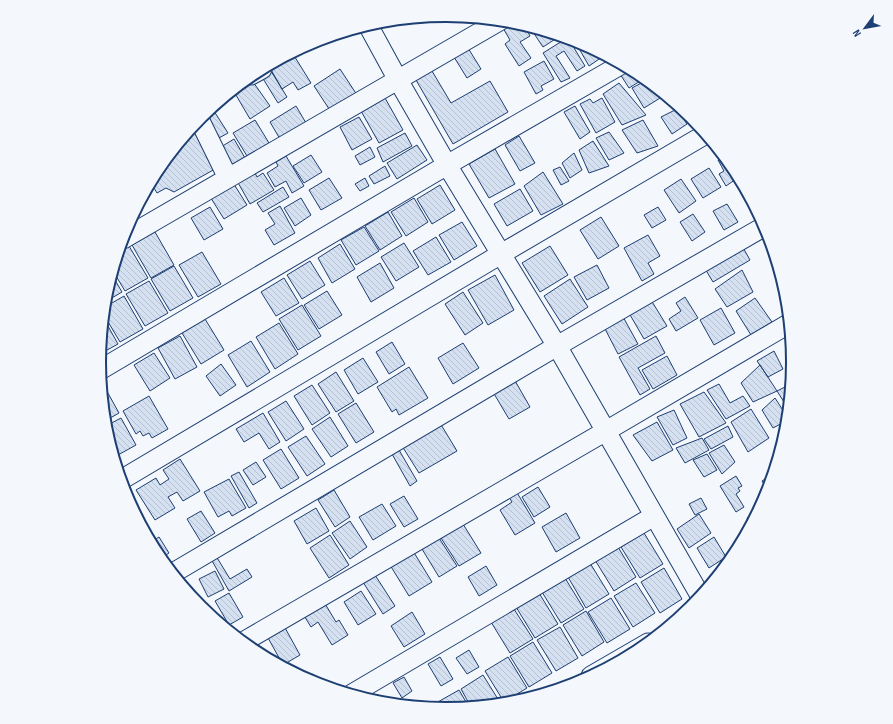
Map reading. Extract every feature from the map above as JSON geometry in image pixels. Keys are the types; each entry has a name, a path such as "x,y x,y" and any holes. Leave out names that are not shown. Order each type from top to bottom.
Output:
{"street":[{"path":"131,234 493,25"},
{"path":"371,31 447,165 557,346 697,591"},
{"path":"106,366 447,165 616,68"},
{"path":"202,126 228,178"},
{"path":"127,477 701,137"},
{"path":"178,570 557,346 760,229"},
{"path":"249,639 785,326"},
{"path":"359,690 654,516"}],"building":[{"path":"503,28 528,33 530,36 520,42 531,58 519,66 505,44 510,40"},
{"path":"534,34 554,40 543,47"},
{"path":"561,42 573,47 585,66 577,71 564,51 556,56 570,78 561,82 543,53"},
{"path":"468,48 481,69 467,78 454,57"},
{"path":"579,49 600,59 589,66"},
{"path":"295,57 311,83 298,90 293,82 282,89 272,71"},
{"path":"544,61 554,79 541,86 543,90 536,94 524,72"},
{"path":"340,69 359,98 333,115 314,86"},
{"path":"271,71 287,97 278,103 262,77"},
{"path":"432,71 451,103 490,81 508,112 453,144 416,80"},
{"path":"623,72 639,82 629,88 620,74"},
{"path":"253,82 270,106 250,119 236,95"},
{"path":"619,83 646,115 622,125 603,94"},
{"path":"641,83 660,98 644,108 632,88"},
{"path":"385,98 403,130 379,143 361,111"},
{"path":"602,98 615,122 596,133 580,104 590,99 593,103"},
{"path":"296,106 306,123 280,139 270,122"},
{"path":"575,106 590,132 580,139 564,112"},
{"path":"675,110 687,124 672,134 661,117"},
{"path":"215,113 228,133 217,139 207,121"},
{"path":"359,117 372,139 352,150 340,127"},
{"path":"255,120 269,143 247,156 233,133"},
{"path":"643,120 658,146 637,153 622,130"},
{"path":"609,132 624,153 609,160 596,138"},
{"path":"405,133 412,146 383,162 377,148"},
{"path":"195,134 215,169 174,192 166,188 157,193 154,188 164,173"},
{"path":"519,136 535,163 520,171 505,145"},
{"path":"234,139 245,158 228,169 216,150"},
{"path":"593,141 609,166 589,173 579,150"},
{"path":"417,145 427,160 397,179 387,163"},
{"path":"370,147 375,157 360,165 355,156"},
{"path":"495,149 515,184 489,198 469,164"},
{"path":"574,153 582,170 570,178 562,163"},
{"path":"311,155 322,172 304,183 293,166"},
{"path":"286,156 304,186 292,193 286,181 275,187 267,173 278,166 276,162"},
{"path":"719,159 734,181 726,186 719,174 724,171 718,160"},
{"path":"385,166 390,176 374,184 369,176"},
{"path":"560,167 569,181 561,185 553,170"},
{"path":"709,168 721,187 703,198 691,179"},
{"path":"253,169 257,177 263,173 274,190 250,204 236,179"},
{"path":"543,172 563,204 541,215 524,186"},
{"path":"329,178 342,198 321,210 309,190"},
{"path":"365,178 369,186 360,191 355,184"},
{"path":"681,179 696,201 679,213 664,190"},
{"path":"232,181 247,205 224,219 209,195"},
{"path":"440,185 455,210 432,224 417,199"},
{"path":"283,187 289,197 263,212 257,203"},
{"path":"520,189 533,211 507,226 494,204"},
{"path":"301,198 311,215 295,226 284,208"},
{"path":"414,198 428,222 406,236 391,212"},
{"path":"727,204 738,222 724,230 713,211"},
{"path":"280,206 295,233 274,245 265,230 275,224 268,213"},
{"path":"210,207 223,229 204,240 191,218"},
{"path":"658,207 666,220 652,228 644,215"},
{"path":"388,212 402,236 380,250 365,226"},
{"path":"693,214 705,232 692,241 680,222"},
{"path":"601,217 619,246 598,259 580,230"},
{"path":"462,222 477,246 454,260 439,235"},
{"path":"364,227 379,251 356,265 341,240"},
{"path":"155,232 174,265 151,278 132,245"},
{"path":"648,235 660,256 648,263 654,274 642,281 624,248"},
{"path":"436,237 451,262 428,275 413,251"},
{"path":"404,243 419,267 396,281 381,257"},
{"path":"340,244 355,269 332,283 318,258"},
{"path":"741,244 750,260 713,282 704,267"},
{"path":"129,246 148,278 125,291 117,278 127,247"},
{"path":"550,246 568,275 540,292 522,263"},
{"path":"202,252 221,284 198,297 179,265"},
{"path":"310,261 325,285 302,299 287,275"},
{"path":"380,263 394,288 371,302 357,277"},
{"path":"597,265 609,288 587,300 574,277"},
{"path":"174,266 193,298 170,311 151,279"},
{"path":"742,270 753,292 727,307 715,289"},
{"path":"495,275 514,310 488,325 468,290"},
{"path":"284,278 299,303 276,316 261,292"},
{"path":"570,279 588,307 562,324 544,296"},
{"path":"149,281 168,313 145,326 126,294"},
{"path":"116,282 122,292 113,297"},
{"path":"327,291 342,315 319,329 304,305"},
{"path":"463,292 483,323 465,335 445,304"},
{"path":"124,296 143,329 120,342 109,323 112,303"},
{"path":"685,297 698,318 676,331 669,319 681,311 676,303"},
{"path":"755,298 772,322 751,335 736,311"},
{"path":"651,300 667,326 644,339 629,313"},
{"path":"302,305 321,336 298,350 279,319"},
{"path":"721,308 735,333 714,345 700,320"},
{"path":"622,315 638,344 618,354 603,325"},
{"path":"205,319 224,350 201,364 182,333"},
{"path":"279,323 298,354 275,369 256,337"},
{"path":"108,327 118,344 107,350"},
{"path":"180,336 197,367 175,379 158,348"},
{"path":"656,336 665,353 638,368 650,389 640,395 619,357"},
{"path":"251,341 270,372 247,387 228,355"},
{"path":"392,342 405,364 389,374 376,352"},
{"path":"463,343 479,368 453,384 438,358"},
{"path":"774,351 783,369 768,377 757,361"},
{"path":"154,353 170,378 150,391 134,365"},
{"path":"667,356 677,375 653,389 642,370"},
{"path":"363,358 378,382 358,394 344,370"},
{"path":"221,364 236,385 220,396 206,376"},
{"path":"760,365 777,391 753,402 741,383"},
{"path":"409,367 428,398 399,415 396,409 392,412 377,387"},
{"path":"336,372 354,401 336,412 318,384"},
{"path":"514,379 530,407 509,419 493,392"},
{"path":"719,384 730,403 743,396 750,406 726,419 707,390"},
{"path":"312,385 330,413 312,425 294,396"},
{"path":"786,387 784,403 777,391"},
{"path":"704,392 726,423 699,437 680,404"},
{"path":"108,393 119,413 111,418"},
{"path":"149,396 168,429 152,438 149,433 143,436 140,431 136,434 123,411"},
{"path":"775,398 783,411 781,424 773,428 762,410"},
{"path":"286,401 304,429 286,441 268,412"},
{"path":"356,403 374,432 356,443 338,414"},
{"path":"751,409 769,438 748,452 731,422"},
{"path":"674,410 687,438 673,445 657,417"},
{"path":"263,413 280,442 269,449 259,433 244,442 236,429"},
{"path":"330,417 348,446 331,457 312,429"},
{"path":"121,418 136,445 119,454 112,423"},
{"path":"657,422 673,450 652,461 633,435"},
{"path":"440,423 457,451 419,473 402,446"},
{"path":"728,426 733,437 711,449 704,439"},
{"path":"306,436 325,464 307,476 288,447"},
{"path":"702,438 709,450 685,463 676,448"},
{"path":"724,445 735,462 722,474 709,453"},
{"path":"281,449 299,478 281,489 263,460"},
{"path":"399,450 417,481 410,486 392,454"},
{"path":"707,454 717,470 704,477 693,460"},
{"path":"180,459 200,491 183,501 177,492 168,497 175,508 155,520 136,490 156,478 160,485 169,479 163,470"},
{"path":"256,462 266,477 253,485 243,470"},
{"path":"239,472 257,503 249,508 231,476"},
{"path":"736,476 742,486 738,488 740,491 736,494 744,507 736,512 720,486"},
{"path":"229,479 246,508 232,516 229,511 218,517 204,492"},
{"path":"538,487 550,507 534,517 522,497"},
{"path":"334,490 350,517 335,527 318,500"},
{"path":"516,491 535,523 515,535 500,510 512,502 508,496"},
{"path":"404,496 418,519 404,527 390,504"},
{"path":"701,498 707,509 695,515 689,504"},
{"path":"382,504 396,526 373,540 359,517"},
{"path":"316,508 329,531 307,544 294,521"},
{"path":"201,511 215,533 201,542 187,519"},
{"path":"566,513 580,538 556,552 542,527"},
{"path":"699,514 711,533 689,548 677,529"},
{"path":"350,521 367,547 350,559 332,533"},
{"path":"463,524 481,553 459,566 441,538"},
{"path":"644,533 663,564 640,578 621,547"},
{"path":"330,535 349,565 329,578 310,548"},
{"path":"159,537 169,553 167,555 156,539"},
{"path":"714,537 725,556 709,568 697,548"},
{"path":"439,538 457,566 439,577 422,549"},
{"path":"618,547 636,577 614,591 595,560"},
{"path":"413,551 432,582 409,596 390,565"},
{"path":"216,556 230,579 247,569 252,577 229,591 211,559"},
{"path":"590,563 609,594 586,608 568,577"},
{"path":"486,566 497,585 479,596 468,577"},
{"path":"664,568 682,599 660,613 641,582"},
{"path":"215,571 224,589 208,597 199,579"},
{"path":"375,575 395,606 383,614 363,582"},
{"path":"565,578 584,609 561,623 542,592"},
{"path":"636,583 655,613 633,627 614,596"},
{"path":"361,591 376,614 358,625 344,602"},
{"path":"229,593 243,617 230,624 215,601"},
{"path":"539,593 558,624 535,638 516,607"},
{"path":"611,598 630,629 607,643 588,612"},
{"path":"324,602 336,622 339,620 348,635 332,645 318,622 311,627 303,614"},
{"path":"514,609 533,639 510,653 491,622"},
{"path":"586,611 604,642 582,656 563,625"},
{"path":"412,612 425,634 404,647 391,626"},
{"path":"284,626 300,655 288,662 279,658 267,636"},
{"path":"560,627 578,658 556,671 537,640"},
{"path":"533,642 552,673 529,687 510,656"},
{"path":"469,650 479,667 467,674 456,658"},
{"path":"440,657 453,679 441,686 428,664"},
{"path":"508,657 527,688 517,694 501,697 485,671"},
{"path":"483,675 497,698 468,701 461,689"},
{"path":"404,677 412,691 402,698 393,683"},
{"path":"459,690 466,701 446,702 438,702"}]}
